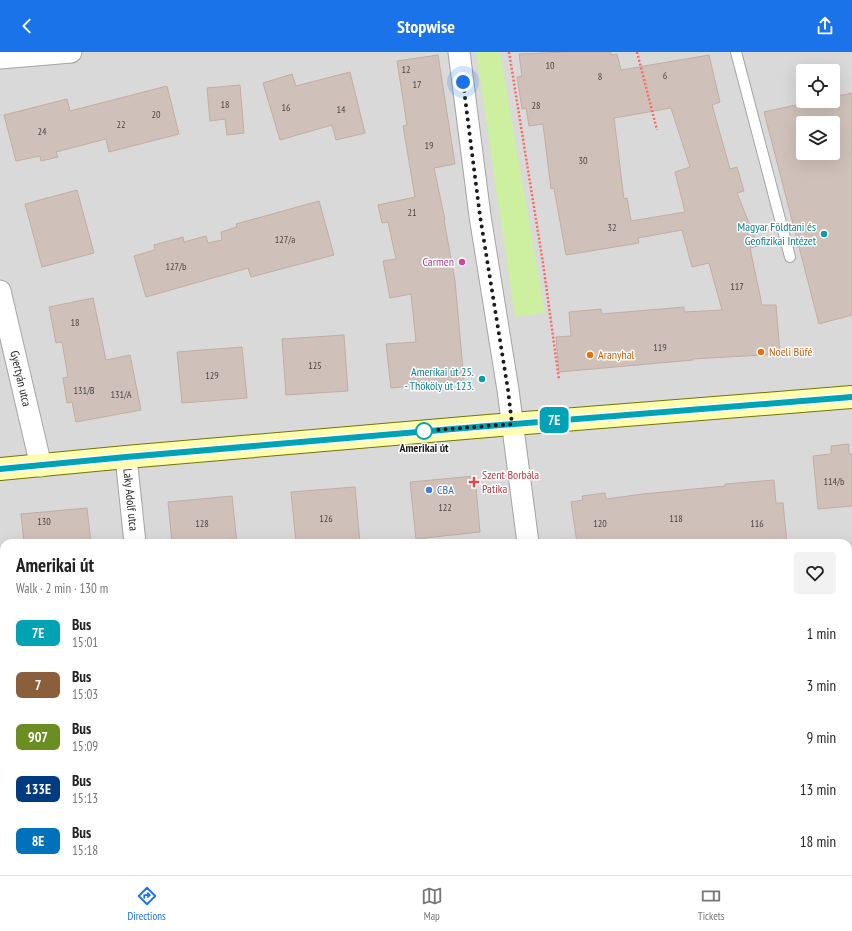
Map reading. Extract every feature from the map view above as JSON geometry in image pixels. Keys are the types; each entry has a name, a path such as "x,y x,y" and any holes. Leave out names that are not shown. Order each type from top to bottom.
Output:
{"main road":[{"path":"0,469 512,424 852,397"}],"street":[{"path":"0,58 71,52"},
{"path":"459,52 480,216 508,390 527,539"},
{"name":"Gyertyán utca","path":"0,291 41,466"},
{"name":"Laky Adolf utca","path":"126,457 135,539"}],"lane":[{"path":"736,52 790,257"}],"path":[{"path":"509,52 543,263 559,380"},
{"path":"637,52 657,130"}],"shaded area":[{"path":"0,52 852,52 852,539 0,539"}],"green space":[{"path":"476,52 500,52 545,313 515,317"}],"building":[{"path":"611,52 611,55 617,54 621,70 709,55 720,102 712,105 730,169 737,167 744,191 737,193 758,246 750,248 762,305 776,305 780,354 693,359 559,372 556,337 571,336 569,312 601,309 602,314 684,307 684,312 722,310 709,263 692,267 682,230 638,238 639,243 566,255 554,188 551,189 543,124 529,126 526,108 522,109 517,77 522,76 519,54","holes":["671,108 690,167 675,172 685,212 631,221 627,198 624,199 614,118"]},
{"path":"438,55 455,164 434,168 445,220 455,281 464,381 391,388 386,344 416,342 411,294 390,298 383,261 396,259 388,222 382,223 378,205 415,197 403,126 407,125 397,61"},
{"path":"350,72 365,133 336,140 332,125 280,140 263,83 292,74 296,86"},
{"path":"240,85 244,133 227,135 225,119 210,121 207,88"},
{"path":"167,86 179,134 109,152 106,139 56,152 58,157 41,161 40,156 16,161 4,115 67,99 70,111"},
{"name":"Magyar Földtani és Geofizikai Intézet","path":"852,93 852,315 819,324 764,112 796,105 796,108 840,108 840,96"},
{"path":"77,190 94,253 42,267 25,204"},
{"path":"319,201 334,255 251,277 248,268 146,297 134,256 155,250 154,245 183,237 184,242 206,236 208,243 222,240 221,232 237,227 236,224"},
{"path":"93,298 106,360 130,355 141,410 76,422 72,402 67,403 63,378 68,377 62,342 56,343 49,307"},
{"path":"344,335 348,391 286,395 282,339"},
{"path":"242,347 247,398 182,403 177,352"},
{"path":"849,444 849,454 852,454 852,506 818,509 813,456 831,454 831,446"},
{"path":"475,476 480,532 416,539 410,482"},
{"path":"774,480 776,503 783,503 787,539 576,539 571,502 583,500 582,496 605,493 606,499 725,486 725,484"},
{"path":"355,487 360,539 296,539 291,492"},
{"path":"232,496 237,539 172,539 168,502"},
{"path":"87,508 91,539 24,539 21,514"}],"bus line":[{"name":"7E","path":"0,469 488,426 852,397"}],"place":[{"name":"Magyar Földtani és Geofizikai Intézet","path":"824,234"},
{"name":"Carmen","path":"462,262"},
{"name":"Noeli Büfé","path":"761,352"},
{"name":"Aranyhal","path":"590,355"},
{"name":"Amerikai út 25. - Thököly út 123.","path":"482,379"},
{"name":"Amerikai út","path":"424,431"},
{"name":"Szent Borbála Patika","path":"474,482"},
{"name":"CBA","path":"429,490"}],"route":[{"path":"424,431 512,424 508,390 480,216 463,82"}]}
